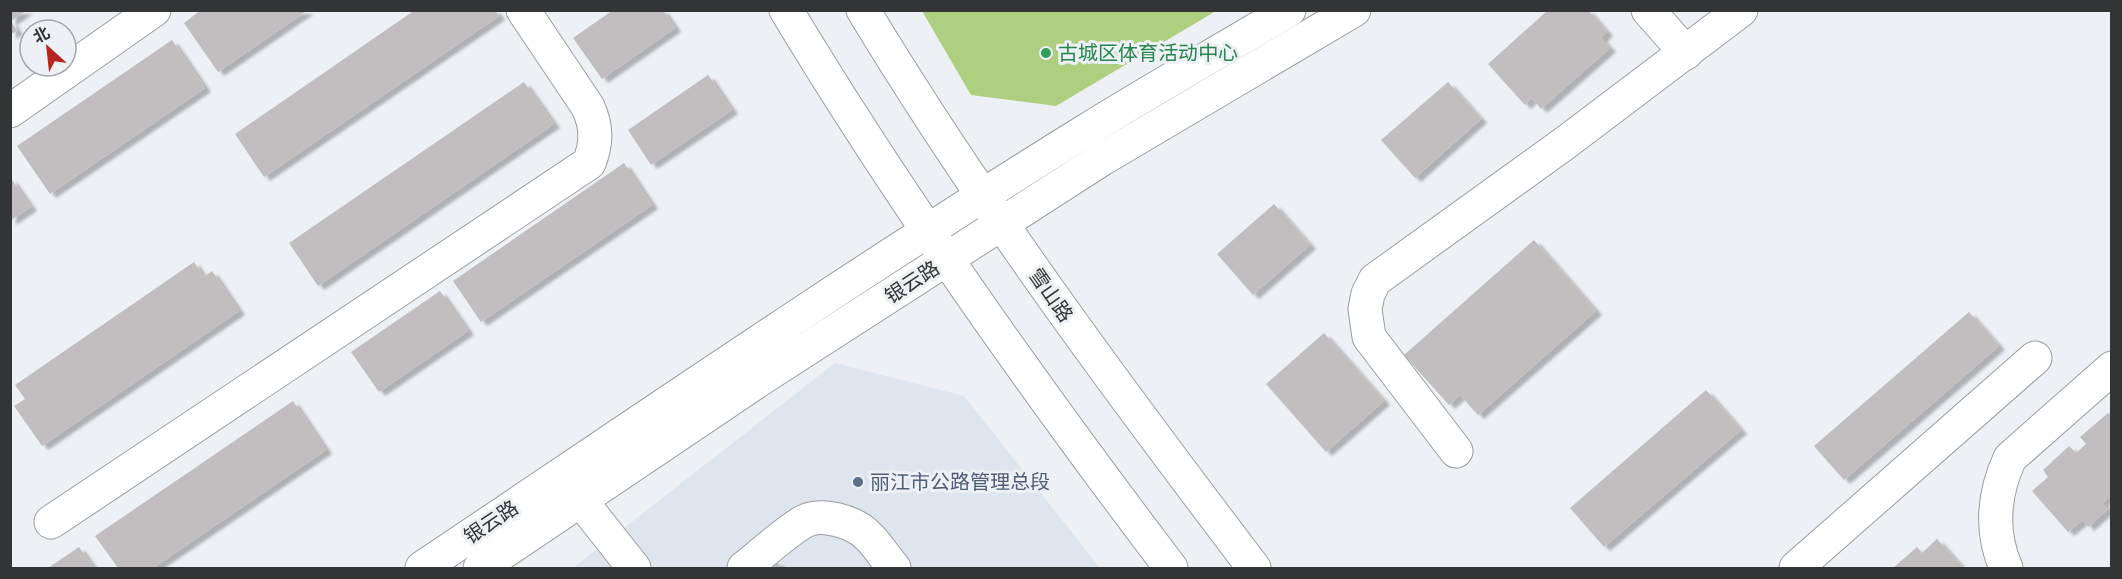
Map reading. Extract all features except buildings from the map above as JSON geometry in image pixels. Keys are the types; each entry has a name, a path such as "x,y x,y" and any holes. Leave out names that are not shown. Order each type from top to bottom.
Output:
{"street":[{"path":"10,111 154,10"},
{"path":"51,522 590,163 596,140 588,107 523,10"},
{"path":"786,10 826,77 946,260 1051,410 1171,568"},
{"name":"雪山路","path":"863,10 983,196 1105,371 1254,568"},
{"name":"银云路","path":"422,568 747,349 983,196 1085,131 1289,10"},
{"name":"银云路","path":"480,568 765,376 1102,159 1354,10"},
{"path":"1648,10 1686,53"},
{"path":"1456,451 1370,337 1365,309 1368,294 1375,280 1556,150 1741,10"},
{"path":"1796,568 2035,358"},
{"path":"2006,568 1998,545 1994,518 1995,498 2010,458 2112,368"},
{"path":"581,501 634,568"},
{"path":"744,568 804,521 820,519 836,520 852,525 867,534 894,568"}],"shaded area":[{"name":"丽江市公路管理总段","path":"835,363 964,396 1100,568 573,568"}],"green space":[{"name":"古城区体育活动中心","path":"922,11 1216,11 1056,106 971,95"}],"place":[{"name":"古城区体育活动中心","path":"1046,53"},
{"name":"丽江市公路管理总段","path":"858,482"}]}
